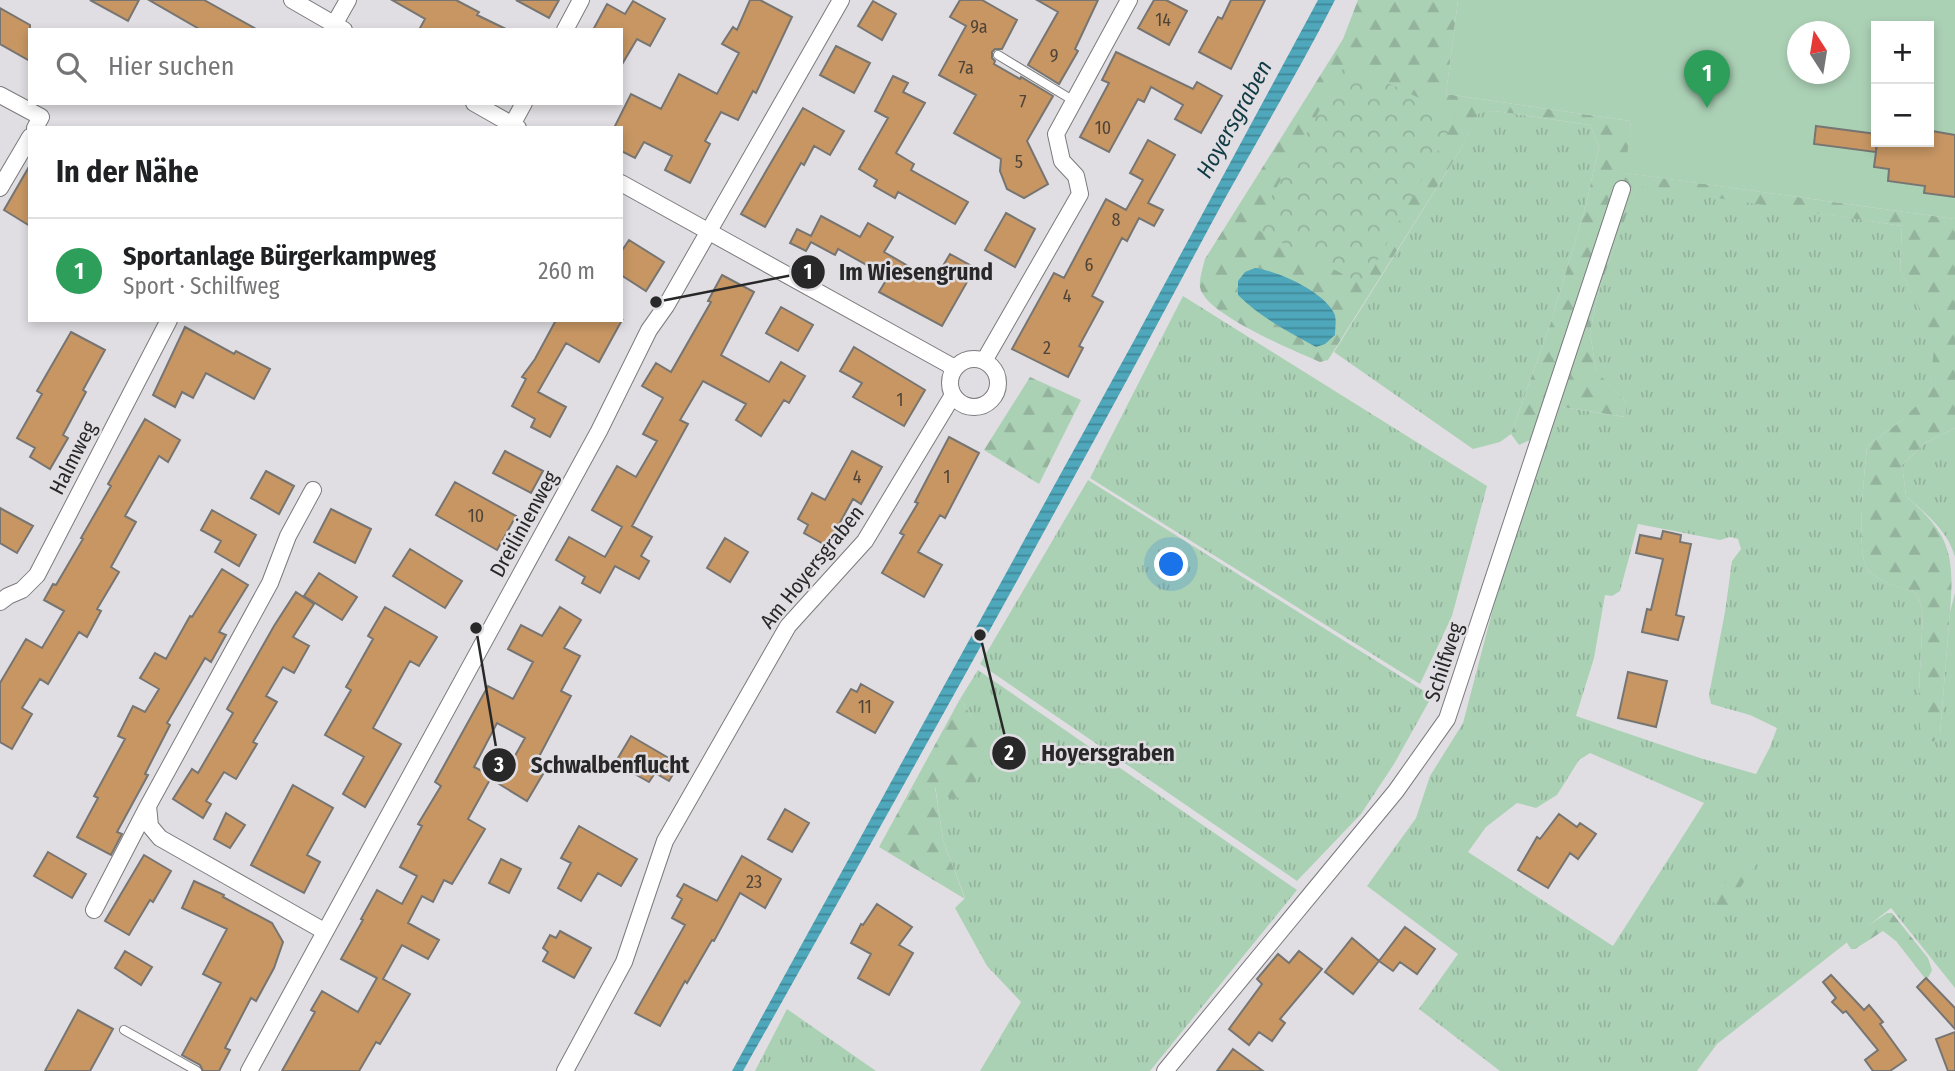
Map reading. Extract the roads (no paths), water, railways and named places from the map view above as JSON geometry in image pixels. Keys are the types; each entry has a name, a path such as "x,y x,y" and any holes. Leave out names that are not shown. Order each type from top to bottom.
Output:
{"street":[{"path":"292,0 339,27 348,0"},
{"path":"566,28 581,0"},
{"name":"Dreilinienweg","path":"249,1071 599,431 649,330 667,306 841,0"},
{"path":"984,361 1080,194 1076,176 1062,160 1056,134 1129,0"},
{"path":"0,95 41,117 36,126"},
{"path":"478,105 515,126 523,105"},
{"path":"0,188 28,140"},
{"path":"623,184 955,368"},
{"name":"Schilfweg","path":"1165,1071 1396,791 1447,719 1622,189"},
{"name":"Halmweg","path":"0,602 22,590 37,575 168,322"},
{"path":"965,360 984,361 993,368 998,379 991,399 982,405 970,406 958,401 953,394 950,380 955,368 965,360"},
{"name":"Am Hoyersgraben","path":"565,1071 624,962 665,841 788,626 865,541 953,394"},
{"path":"93,910 270,583 288,536 313,490"},
{"path":"148,806 150,826 160,838 324,931"}],"lane":[{"path":"998,55 1074,101"},
{"path":"124,1030 197,1071"}],"water":[{"path":"1318,0 1335,0 1037,544 743,1071 732,1071 1136,337"},
{"path":"1255,268 1299,283 1320,297 1334,313 1335,335 1325,344 1316,347 1256,311 1238,295 1238,281 1245,272"}],"place":[{"name":"Sportanlage Bürgerkampweg","path":"1707,108"},
{"name":"Im Wiesengrund","path":"656,302"},
{"name":"Schwalbenflucht","path":"476,628"},
{"name":"Hoyersgraben","path":"980,635"}]}
